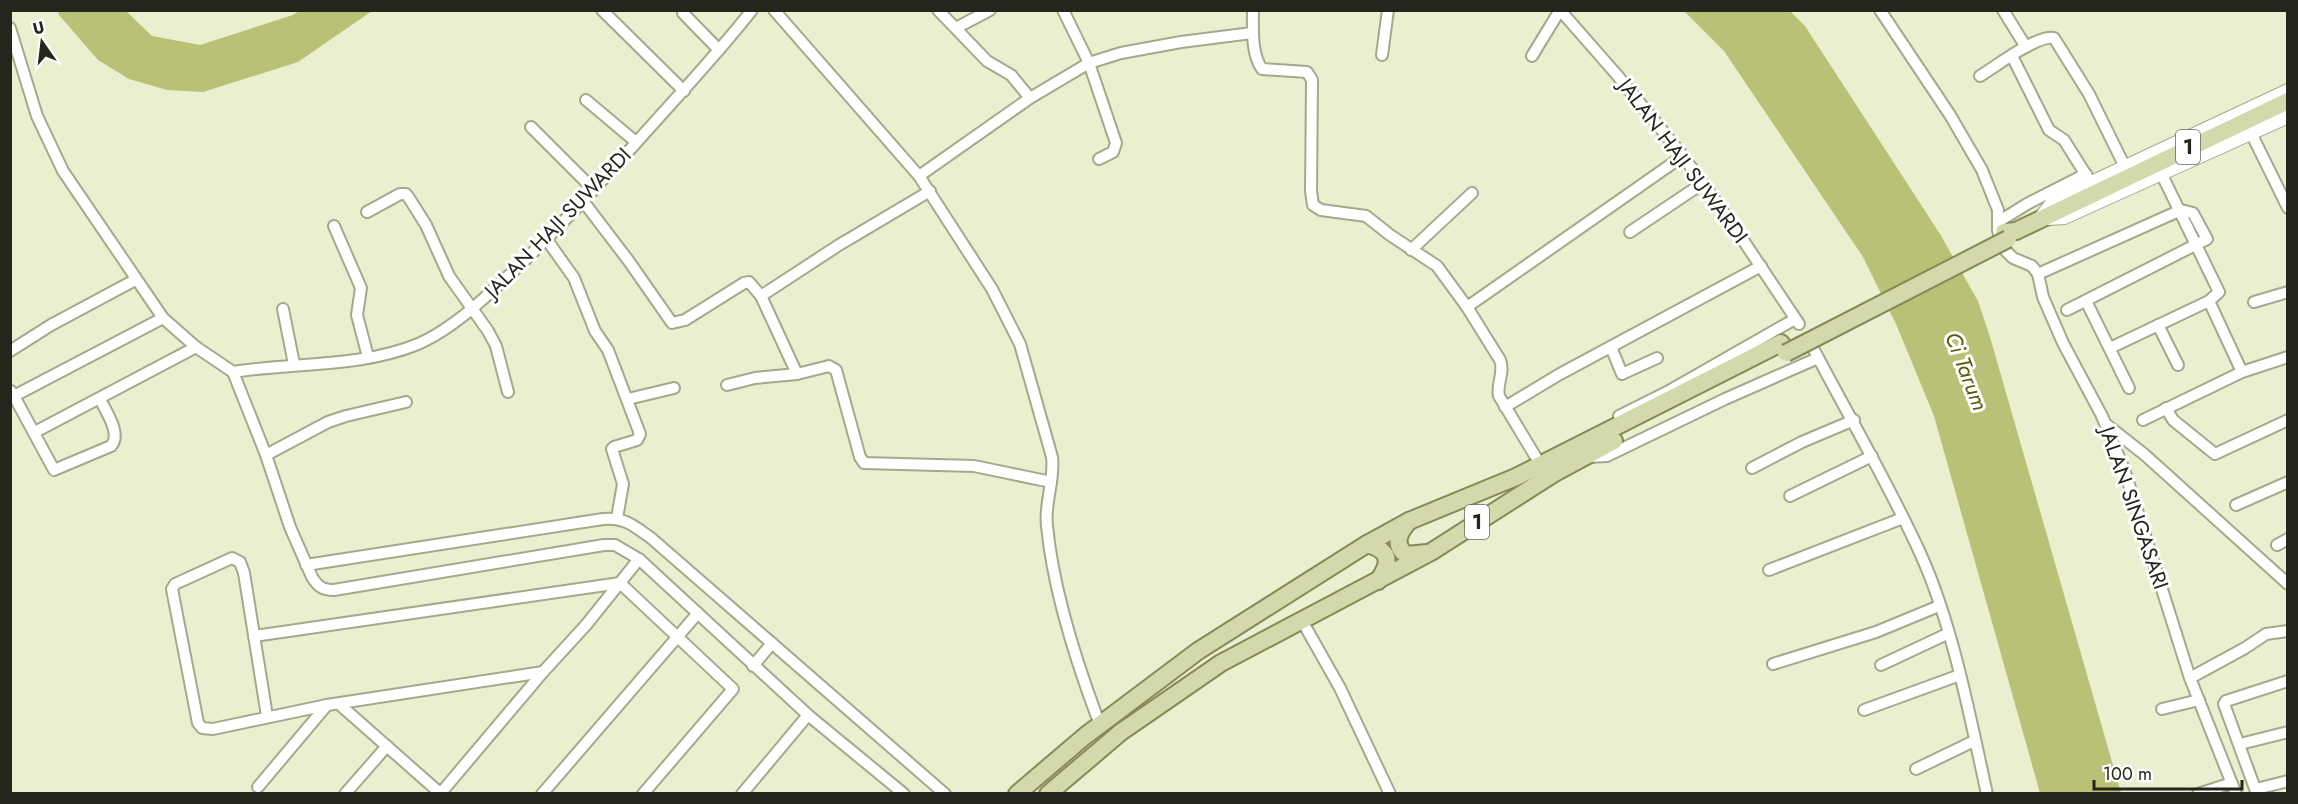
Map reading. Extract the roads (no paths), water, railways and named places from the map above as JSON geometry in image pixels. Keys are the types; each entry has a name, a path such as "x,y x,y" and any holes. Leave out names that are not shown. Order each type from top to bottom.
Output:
{"main road":[{"name":"1","path":"1048,794 1114,737 1232,656 1431,552 1582,457 2005,227 2041,218 2089,184 2285,97"},
{"path":"2089,184 2285,97"},
{"path":"2041,218 2064,217 2288,116"},
{"name":"1","path":"1017,794 1085,736 1198,651 1367,544 1409,521 1500,484 1538,461 1783,348"},
{"path":"1409,521 1400,531 1398,539 1401,550 1406,555 1431,552"},
{"path":"1367,544 1382,549 1385,555 1386,569 1378,581"}],"street":[{"path":"602,10 684,91"},
{"name":"JALAN HAJI SUWARDI","path":"233,372 368,357 419,343 472,309 547,240 584,201 684,91 752,10"},
{"path":"774,10 919,176 992,289 1020,344 1052,457 1046,523 1051,553 1078,666 1097,717"},
{"path":"938,10 987,61 1011,75 1030,98"},
{"path":"956,28 990,10"},
{"path":"1063,10 1089,63 1116,143 1113,152 1099,159"},
{"path":"1253,10 1252,33 1258,64 1262,69 1302,71 1311,75 1312,205 1322,210 1366,216 1442,271 1502,365 1498,392 1538,461"},
{"path":"1382,55 1388,10"},
{"path":"1532,57 1560,10"},
{"name":"JALAN HAJI SUWARDI","path":"1538,461 1797,322 1761,266 1683,156 1560,10"},
{"path":"1880,10 1971,151 1989,185 2005,227"},
{"path":"2003,10 2026,47"},
{"path":"683,14 719,50"},
{"path":"10,28 37,116 63,171 163,318 196,346 233,372 306,566 316,583 324,590 603,545 615,545 639,559 808,715 904,794"},
{"path":"919,176 1030,98 1089,63 1121,53 1181,42 1252,33"},
{"path":"1980,76 2026,47 2046,37 2054,38 2094,102 2125,167"},
{"path":"2012,56 2049,130 2064,140 2089,184 2027,204 2005,227 1999,239 2006,253 2032,266 2038,274 2181,210 2193,213 2206,238 2197,245 2067,310"},
{"path":"586,100 636,142"},
{"path":"531,127 594,190"},
{"path":"2250,133 2284,195 2288,208"},
{"path":"1467,307 1683,156"},
{"path":"2161,173 2181,210"},
{"path":"1630,232 1703,183"},
{"path":"761,296 839,245 930,191"},
{"path":"1411,250 1472,193"},
{"path":"367,212 400,194 406,194 426,225 449,276 496,346 508,392"},
{"path":"584,201 672,323 685,320 748,282 761,296 797,374"},
{"path":"334,226 361,288 357,315 368,357"},
{"path":"547,240 574,278 595,331 608,350 640,435 637,440 612,449 623,484 617,518"},
{"path":"2110,348 2208,301 2219,292 2197,245"},
{"path":"1505,407 1761,266"},
{"name":"JALAN SINGASARI","path":"2038,274 2043,297 2063,343 2107,425 2131,490 2190,678 2234,788"},
{"path":"10,351 51,325 135,280"},
{"path":"2254,302 2288,292"},
{"path":"2086,301 2130,388"},
{"path":"2208,301 2242,372"},
{"path":"283,309 294,364"},
{"path":"100,399 116,434 115,442 111,446 54,470 12,393 163,318"},
{"path":"2158,325 2178,365"},
{"path":"35,432 196,346"},
{"path":"1611,347 1622,374 1657,358"},
{"path":"1582,457 1607,456 1816,353 1854,420 1921,556 1940,606 1960,675 1987,794"},
{"path":"2144,420 2242,372 2288,357"},
{"path":"727,385 755,378 797,374 829,366 836,370 860,457 864,462 974,466 1051,482"},
{"path":"628,399 674,388"},
{"path":"266,455 328,422 406,402"},
{"path":"2166,408 2173,420 2215,454 2286,425"},
{"path":"1752,468 1802,442 1854,420"},
{"path":"2107,425 2145,455 2288,584"},
{"path":"1790,496 1872,456"},
{"path":"2236,506 2288,482"},
{"path":"306,566 617,518 626,521 651,538 945,794"},
{"path":"1769,570 1903,518"},
{"path":"2277,545 2288,538"},
{"path":"267,716 244,573 240,562 232,558 173,587 176,616 198,723 202,728 213,729 327,705 543,672"},
{"path":"339,704 440,793 586,625 639,559"},
{"path":"254,636 620,583"},
{"path":"620,583 676,638 733,689 643,794"},
{"path":"1773,664 1876,632 1940,606"},
{"path":"542,794 698,613"},
{"path":"1301,619 1340,688 1390,794"},
{"path":"2190,678 2266,634 2288,631"},
{"path":"1881,665 1947,634"},
{"path":"753,666 772,643"},
{"path":"1864,711 1960,675"},
{"path":"2288,681 2226,700 2224,707 2257,791 2288,782"},
{"path":"2162,709 2199,700"},
{"path":"258,787 327,705"},
{"path":"742,794 808,715"},
{"path":"2240,744 2288,732"},
{"path":"1916,769 1974,741"},
{"path":"345,794 387,746"},
{"path":"2198,794 2234,788"}],"water":[{"path":"58,11 126,11 152,36 200,45 293,15 299,11 372,11 298,62 203,92 167,90 129,79 98,60"},
{"name":"Ci Tarum","path":"1684,11 1790,11 1805,26 1940,234 1978,301 2121,793 2040,793 1934,416 1896,324 1863,257 1724,51"}]}
